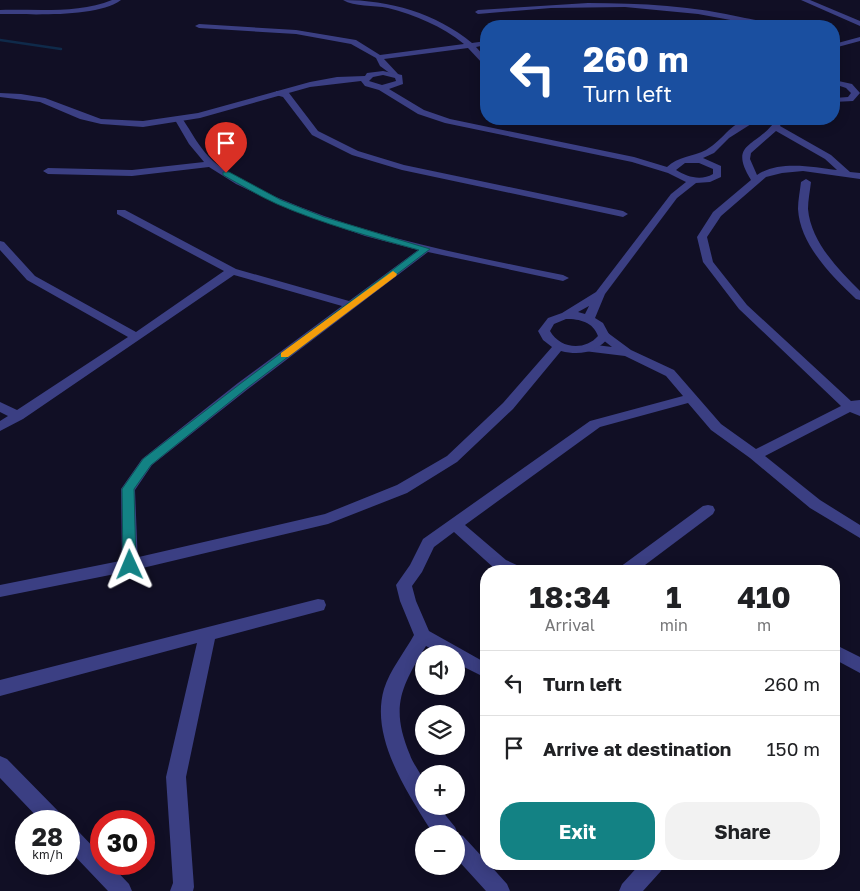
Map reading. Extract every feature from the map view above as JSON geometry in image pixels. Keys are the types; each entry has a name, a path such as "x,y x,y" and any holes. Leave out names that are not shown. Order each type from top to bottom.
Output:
{"street":[{"path":"0,12 87,8 112,4 118,0"},
{"path":"346,0 388,6 421,16 453,32 480,56"},
{"path":"512,0 520,6"},
{"path":"804,0 860,24"},
{"path":"478,12 520,6 583,2 677,9 747,20"},
{"path":"199,26 328,36 353,42 381,60 400,79 397,84"},
{"path":"840,44 860,39"},
{"path":"381,60 480,43"},
{"path":"368,82 377,74 381,60"},
{"path":"377,74 395,75"},
{"path":"0,95 39,98 86,118 104,123 145,124 180,120 236,107 303,86 368,82 402,98 421,112 448,121 676,170 694,180 709,180 718,175 718,168 714,165 693,159"},
{"path":"840,82 855,84 856,93 850,99"},
{"path":"380,87 397,84"},
{"path":"397,84 403,93 402,98"},
{"path":"280,93 286,96 314,133 355,152 402,167 623,214"},
{"path":"840,100 850,99 860,103"},
{"path":"180,120 190,140 211,164 270,198 321,219 371,235 426,249 563,278"},
{"path":"676,170 693,159 711,151 726,136 742,125"},
{"path":"756,181 746,165 749,149 755,142 773,131 774,125"},
{"path":"778,125 828,157 846,173"},
{"path":"711,151 714,165"},
{"path":"48,171 132,173 211,164"},
{"path":"755,455 857,406 743,308 708,262 702,237 717,214 763,175 796,168 860,176"},
{"path":"674,196 676,170"},
{"path":"589,319 600,294 674,196 694,180"},
{"path":"806,182 804,212 812,240 836,275 860,297"},
{"path":"121,212 232,271 350,305"},
{"path":"0,244 31,278 137,337"},
{"path":"130,565 128,489 147,462 243,386 426,249"},
{"path":"0,427 137,337 232,271"},
{"path":"600,294 566,315 549,321 544,331 551,342 559,346 626,353"},
{"path":"566,315 589,319 598,324 604,336 626,353 670,373 716,427 755,455 815,504 860,532"},
{"path":"588,348 596,345 604,336"},
{"path":"0,591 130,565 328,519 402,489 452,459 508,406 559,346"},
{"path":"480,668 423,636 404,585 416,568 428,543 595,424 691,398"},
{"path":"0,406 18,416"},
{"path":"634,565 708,510"},
{"path":"454,524 502,565"},
{"path":"0,688 318,604"},
{"path":"180,891 184,887 176,777 208,633"},
{"path":"415,785 409,775 390,725 392,691 423,636"},
{"path":"840,654 860,666"},
{"path":"0,765 43,810"},
{"path":"80,847 122,891"},
{"path":"465,853 480,869"},
{"path":"481,870 500,891"},
{"path":"629,891 648,870"}],"waterway":[{"path":"0,40 61,49"}],"slow traffic":[{"path":"285,355 393,274"}],"route":[{"path":"130,565 128,489 147,462 243,386 426,249 371,235 321,219 278,201 241,183 226,173"}]}
